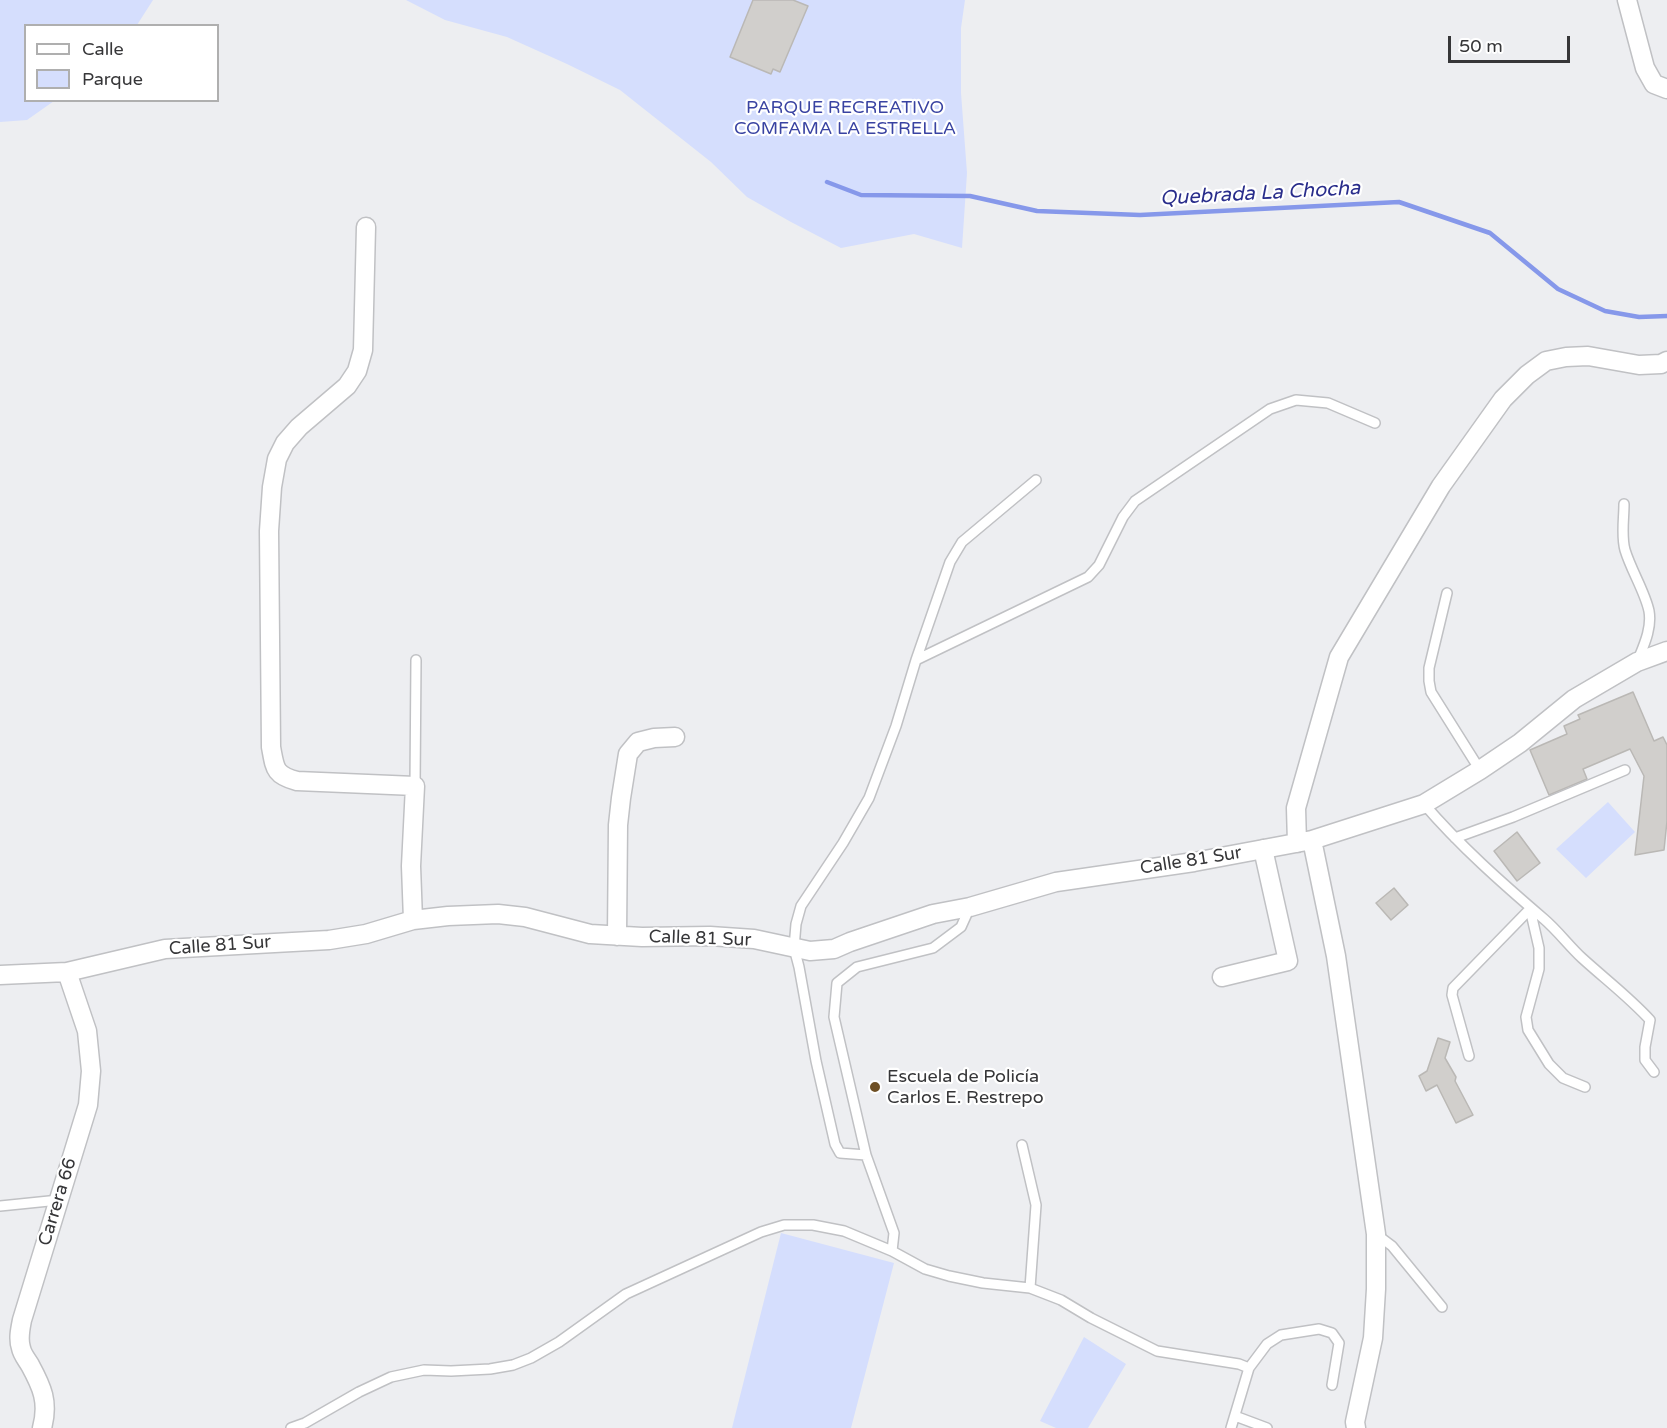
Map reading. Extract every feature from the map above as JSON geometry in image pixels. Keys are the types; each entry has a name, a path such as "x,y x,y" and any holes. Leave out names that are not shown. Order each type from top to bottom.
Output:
{"street":[{"path":"1627,0 1645,68 1654,84 1667,89"},
{"path":"366,227 363,350 357,371 347,386 298,427 285,443 277,459 272,487 269,531 272,747 274,764 278,773 285,778 297,781 415,786 411,866 413,920"},
{"path":"1356,1428 1354,1422 1373,1338 1376,1234 1336,956 1296,808 1339,657 1441,486 1503,399 1527,375 1546,361 1566,357 1588,356 1639,365 1667,362"},
{"name":"Calle 81 Sur","path":"0,975 67,972 165,949 328,940 366,934 413,920 498,914 525,917 590,934 710,936 754,939 810,951 834,949 933,914 970,907 1056,882 1194,862 1304,842 1425,804 1520,743 1574,699 1637,662 1667,651"},
{"path":"617,936 618,825 628,754 638,742 675,736"},
{"path":"1222,977 1288,961 1263,849"},
{"name":"Carrera 66","path":"42,1428 45,1420 45,1404 42,1388 21,1349 19,1336 88,1105 91,1071 87,1031 67,972"}],"lane":[{"path":"916,660 1088,577 1099,565 1123,517 1136,501 1270,409 1296,400 1328,403 1375,423"},
{"path":"866,1155 840,1153 835,1144 794,948 796,924 801,906 843,843 869,798 896,726 950,562 962,542 1036,480"},
{"path":"1624,504 1625,550 1648,611 1649,626 1646,641 1637,662"},
{"path":"1447,593 1429,668 1431,692 1480,770"},
{"path":"415,786 416,660"},
{"path":"1455,838 1625,770"},
{"path":"1425,804 1455,838 1560,934 1580,956 1634,1002 1650,1020 1645,1060 1654,1072"},
{"path":"892,1251 894,1233 866,1155 834,1017 837,983 857,967 933,948 961,927 970,907"},
{"path":"1469,1056 1452,995 1453,988 1530,909"},
{"path":"1530,909 1539,948 1539,969 1526,1017 1528,1030 1549,1064 1563,1078 1585,1087"},
{"path":"1022,1145 1036,1205 1030,1288"},
{"path":"0,1206 59,1200"},
{"path":"291,1428 305,1423 359,1392 391,1377 424,1370 490,1369 513,1365 531,1358 559,1342 626,1294 761,1232 784,1225 813,1225 844,1231 892,1251 925,1269 983,1283 1030,1288 1061,1300 1091,1318 1157,1351 1239,1364 1249,1368"},
{"path":"1376,1234 1392,1246 1442,1306"},
{"path":"1231,1428 1249,1368 1267,1344 1281,1335 1319,1329 1332,1333 1339,1343 1332,1385"},
{"path":"1235,1416 1267,1428"}],"green space":[{"path":"0,0 153,0 138,24 24,24 24,102 53,102 27,120 0,122"},
{"name":"PARQUE RECREATIVO COMFAMA LA ESTRELLA","path":"406,0 965,0 961,28 961,93 967,173 962,248 914,234 841,248 747,197 711,162 620,90 507,37 445,20"},
{"path":"1608,802 1635,832 1586,878 1556,849"},
{"path":"781,1233 894,1263 851,1428 732,1428"},
{"path":"1084,1337 1126,1364 1088,1428 1056,1428 1040,1421"}],"building":[{"path":"753,0 793,0 808,6 780,72 773,69 771,74 730,57"},
{"path":"1633,692 1654,741 1663,737 1667,745 1667,821 1664,850 1635,855 1644,776 1630,749 1583,769 1587,779 1549,795 1530,750 1567,734 1564,726 1580,719 1578,715"},
{"path":"1517,832 1540,863 1517,881 1494,851"},
{"path":"1394,888 1408,905 1391,920 1376,903"},
{"path":"1438,1038 1450,1042 1445,1058 1473,1115 1456,1123 1437,1085 1426,1091 1419,1076 1427,1071"}],"waterway":[{"name":"Quebrada La Chocha","path":"827,182 861,195 970,196 1037,211 1140,215 1399,202 1490,233 1558,289 1605,311 1639,317 1667,316"}],"place":[{"name":"Escuela de Policía Carlos E. Restrepo","path":"875,1087"}]}
